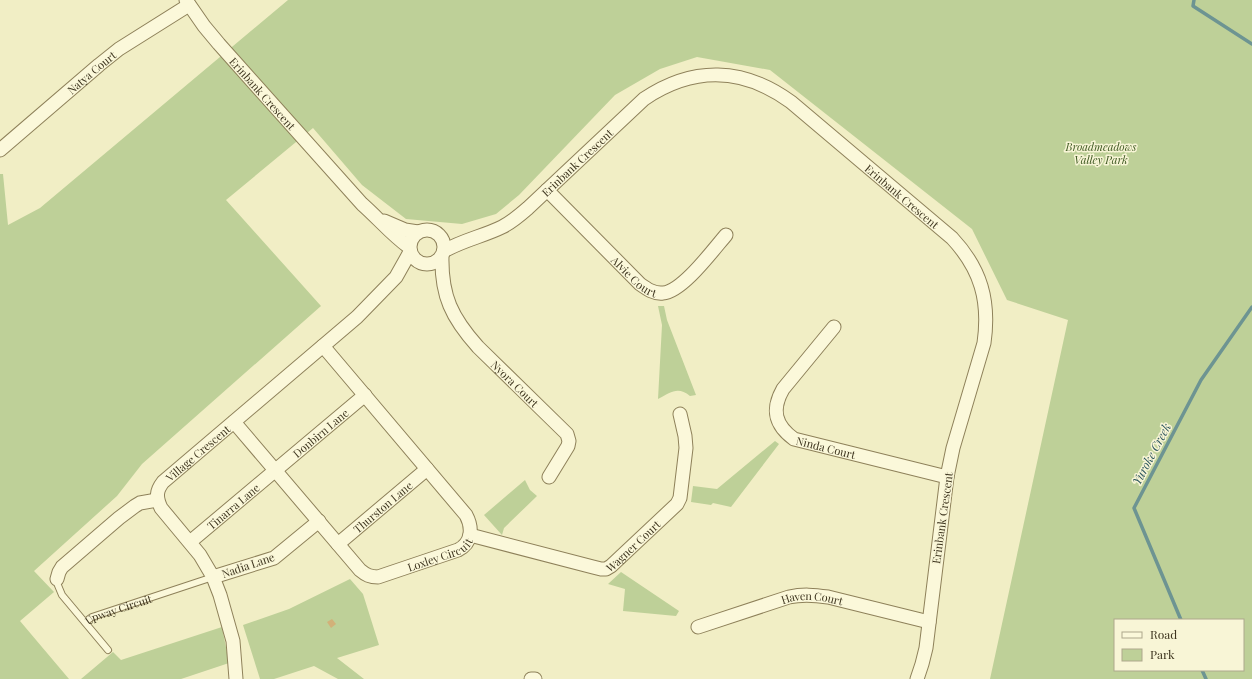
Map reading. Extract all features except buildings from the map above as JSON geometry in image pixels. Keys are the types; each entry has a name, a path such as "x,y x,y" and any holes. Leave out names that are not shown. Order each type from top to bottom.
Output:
{"street":[{"name":"Natya Court","path":"0,150 93,70 120,49 188,2"},
{"name":"Erinbank Crescent","path":"188,2 218,44 362,204 410,250"},
{"name":"Erinbank Crescent","path":"443,254 455,244 502,227 515,218 644,99 658,89 674,82 702,75 727,75 751,80 778,93 952,238 968,257 975,270 983,292 986,327 984,343 953,448 947,477 929,622 922,664 917,679"},
{"name":"Alvie Court","path":"547,190 640,284 648,290 658,293 672,291 684,282 726,235"},
{"name":"Erinbank Crescent","path":"377,217 405,230 418,232"},
{"path":"425,229 435,231 443,239 443,254 433,263 424,264 416,261 410,250 412,238 418,232 425,229"},
{"name":"Erinbank Crescent","path":"440,235 453,237 476,237"},
{"name":"Village Crescent","path":"157,500 157,495 162,482 357,317 396,277 410,250"},
{"name":"Nyora Court","path":"443,254 441,271 444,289 455,319 478,347 567,434 569,441 568,446 549,477"},
{"name":"Village Crescent","path":"396,277 424,264"},
{"name":"Nyora Court","path":"424,264 444,289"},
{"name":"Ninda Court","path":"834,327 782,389 775,407 776,417 780,425 787,434 794,439 947,477"},
{"name":"Loxley Circuit","path":"234,422 360,570 366,575 378,577 463,548 470,535 471,527 470,521 466,515 323,346"},
{"name":"Donbirn Lane","path":"276,470 365,395"},
{"name":"Wagner Court","path":"470,535 593,568 606,569 677,504 680,498 686,448 686,436 680,414"},
{"name":"Thurston Lane","path":"338,544 427,469"},
{"name":"Tinarra Lane","path":"190,542 276,470"},
{"path":"157,500 161,508 200,555 213,577 220,594 234,641 236,679"},
{"name":"Upway Circuit","path":"57,579 62,567 124,514 140,503 157,500"},
{"name":"Nadia Lane","path":"213,577 274,558 318,520"},
{"name":"Haven Court","path":"698,627 782,599 801,595 828,597 929,622"}],"lane":[{"name":"Upway Circuit","path":"57,579 62,595 85,622 92,617 213,577"},
{"path":"85,622 108,650"}],"green space":[{"name":"Broadmeadows Valley Park","path":"288,0 1252,0 1252,679 990,679 1068,320 1007,300 972,229 770,70 697,57 660,69 615,95 519,195 496,214 462,224 406,219 362,185 313,128 226,200 321,306 142,464 117,496 34,571 54,592 20,621 69,679 0,679 0,174 3,174 8,225 40,208"},
{"path":"658,306 664,306 667,320 696,395 690,396 682,391 674,391 658,399 662,325"},
{"path":"775,441 779,444 731,507 713,503 711,505 691,502 693,486 717,489"},
{"path":"525,480 530,490 537,496 504,528 502,535 484,515"},
{"path":"621,572 679,611 676,616 623,611 625,589 608,584"},
{"path":"350,579 363,594 379,645 337,658 364,679 338,679 314,666 274,679 260,679 243,625 289,609"},
{"path":"222,627 229,663 181,679 81,679 113,652 121,660"}],"waterway":[{"name":"Yuroke Creek","path":"1194,0 1193,6 1252,44"},
{"name":"Yuroke Creek","path":"1181,619 1134,508 1201,380 1252,307"},
{"name":"Yuroke Creek","path":"1202,671 1206,679"}]}
